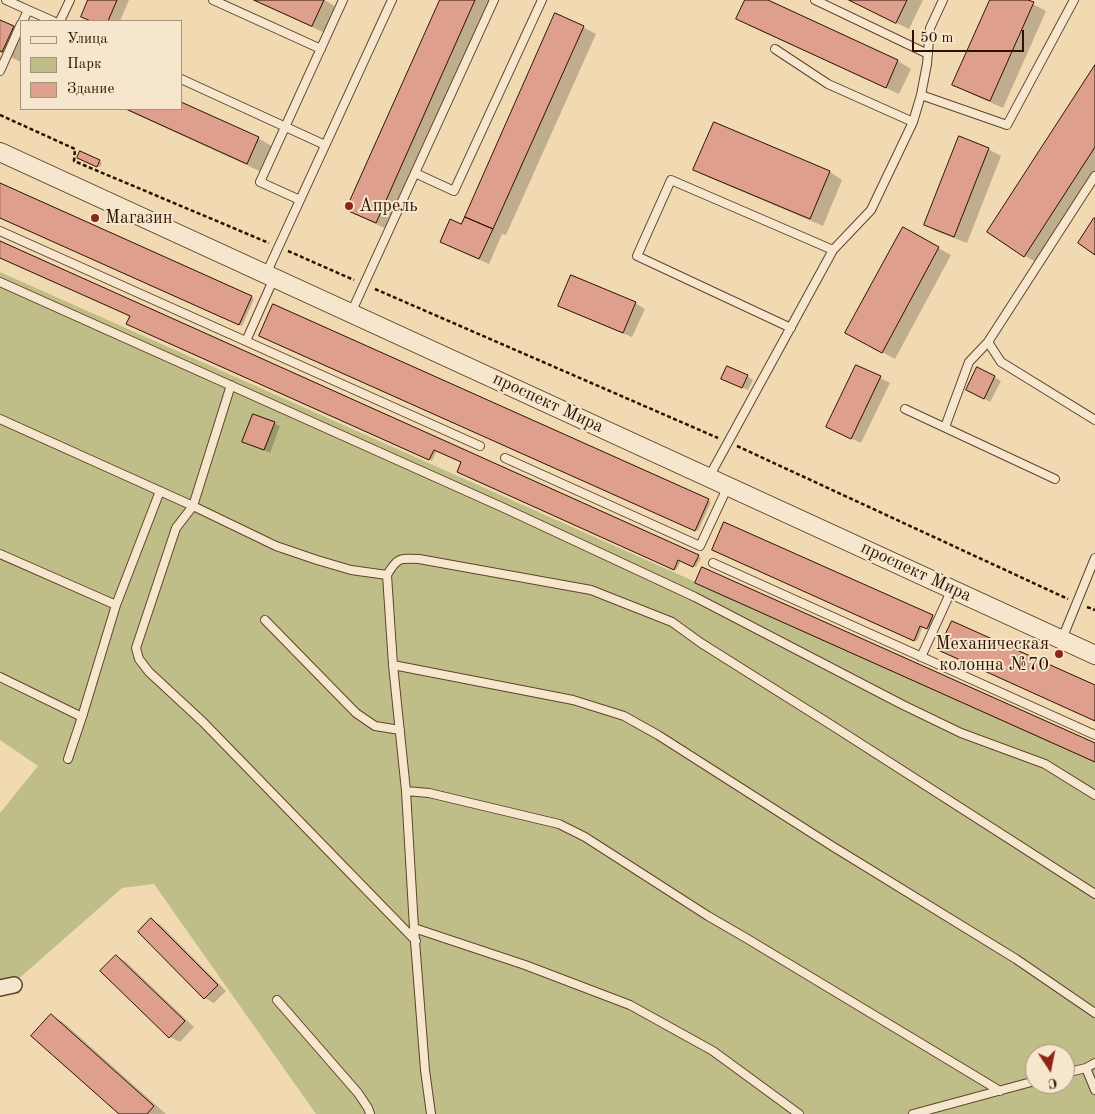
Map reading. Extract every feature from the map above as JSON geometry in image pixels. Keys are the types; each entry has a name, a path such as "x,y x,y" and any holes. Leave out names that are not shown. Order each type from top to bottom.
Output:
{"street":[{"name":"проспект Мира","path":"0,152 1095,654"}],"lane":[{"path":"6,0 51,20"},
{"path":"60,20 70,0"},
{"path":"213,0 320,49"},
{"path":"300,200 260,182 343,0"},
{"path":"246,341 279,248 392,0"},
{"path":"351,313 494,0"},
{"path":"415,173 454,191 542,0"},
{"path":"814,0 928,54"},
{"path":"709,478 833,250 872,210 914,122 928,54 930,28 943,0"},
{"path":"921,95 1007,125 1074,0"},
{"path":"23,20 28,10"},
{"path":"0,71 20,27"},
{"path":"775,49 828,84 914,122"},
{"path":"182,79 326,145"},
{"path":"945,427 970,362 988,342 1095,176"},
{"path":"791,328 637,256 671,180 833,250"},
{"path":"0,231 480,446"},
{"path":"0,282 695,596 895,701 961,733 1045,764 1095,795"},
{"path":"988,342 1001,362 1095,420"},
{"path":"231,385 193,506 176,528 136,648 139,659 148,672 203,722 416,941"},
{"path":"905,409 1055,479"},
{"path":"0,419 193,506 276,546 352,570 387,575"},
{"path":"505,458 700,546 728,486"},
{"path":"68,759 116,605 160,491"},
{"path":"0,554 116,605"},
{"path":"431,1114 425,1070 406,791 393,665 387,575 394,563 403,558 419,559 591,590 672,622 701,643 1095,894"},
{"path":"1062,639 1095,558"},
{"path":"713,563 1095,734"},
{"path":"921,656 952,589"},
{"path":"265,620 356,713 375,726 400,730"},
{"path":"393,665 573,700 624,716 658,735 832,846 1016,959 1095,1013"},
{"path":"0,677 82,717"},
{"path":"406,791 429,793 559,824 585,836 708,916 1000,1091"},
{"path":"414,928 525,965 630,1005 713,1051 799,1114"},
{"path":"277,1000 358,1093 370,1114"},
{"path":"1075,1071 1095,1063"},
{"path":"1086,1068 1095,1090"},
{"path":"913,1114 928,1112 1025,1084"}],"path":[{"path":"0,115 75,149 74,161 729,442 1076,603 1095,610"}],"green space":[{"path":"0,272 1095,760 1095,1114 316,1114 154,884 122,888 0,995 0,813 38,766 0,740"}],"building":[{"path":"88,0 117,0 108,20 88,20 81,17"},
{"path":"254,0 324,0 312,26"},
{"path":"440,0 475,0 376,223 346,210"},
{"path":"745,0 768,0 898,60 886,88 736,19"},
{"path":"849,0 907,0 896,23"},
{"path":"990,0 1028,0 1034,2 990,101 952,85"},
{"path":"555,13 584,26 493,229 465,217"},
{"path":"0,20 14,26 2,52 0,51"},
{"path":"1095,65 1095,147 1024,257 987,232"},
{"path":"182,102 259,137 247,164 128,110 182,110"},
{"path":"714,122 830,171 810,219 693,170"},
{"path":"959,136 989,148 954,237 924,225"},
{"path":"80,151 100,160 97,167 77,158"},
{"path":"0,183 252,296 239,325 0,218"},
{"path":"465,217 493,229 479,259 440,242 450,219 461,224"},
{"path":"1095,218 1095,255 1078,243"},
{"path":"903,227 939,247 882,353 845,333"},
{"path":"0,241 699,555 693,567 678,560 674,570 457,472 461,462 434,450 429,460 126,324 130,316 0,258"},
{"path":"571,275 636,302 623,333 558,306"},
{"path":"273,304 709,499 695,531 259,336"},
{"path":"856,365 881,376 851,439 826,427"},
{"path":"727,366 748,375 742,388 721,379"},
{"path":"977,367 995,376 984,399 966,390"},
{"path":"253,414 275,422 264,450 242,442"},
{"path":"724,522 933,615 927,629 920,626 914,641 712,550"},
{"path":"702,567 1095,743 1095,762 695,583"},
{"path":"952,621 1095,685 1095,721 938,650"},
{"path":"151,918 218,985 204,999 138,932"},
{"path":"116,955 185,1021 169,1038 100,971"},
{"path":"51,1014 154,1106 147,1114 119,1114 31,1036"}],"place":[{"name":"Апрель","path":"349,206"},
{"name":"Магазин","path":"95,218"},
{"name":"Механическая колонна №70","path":"1059,654"}]}
